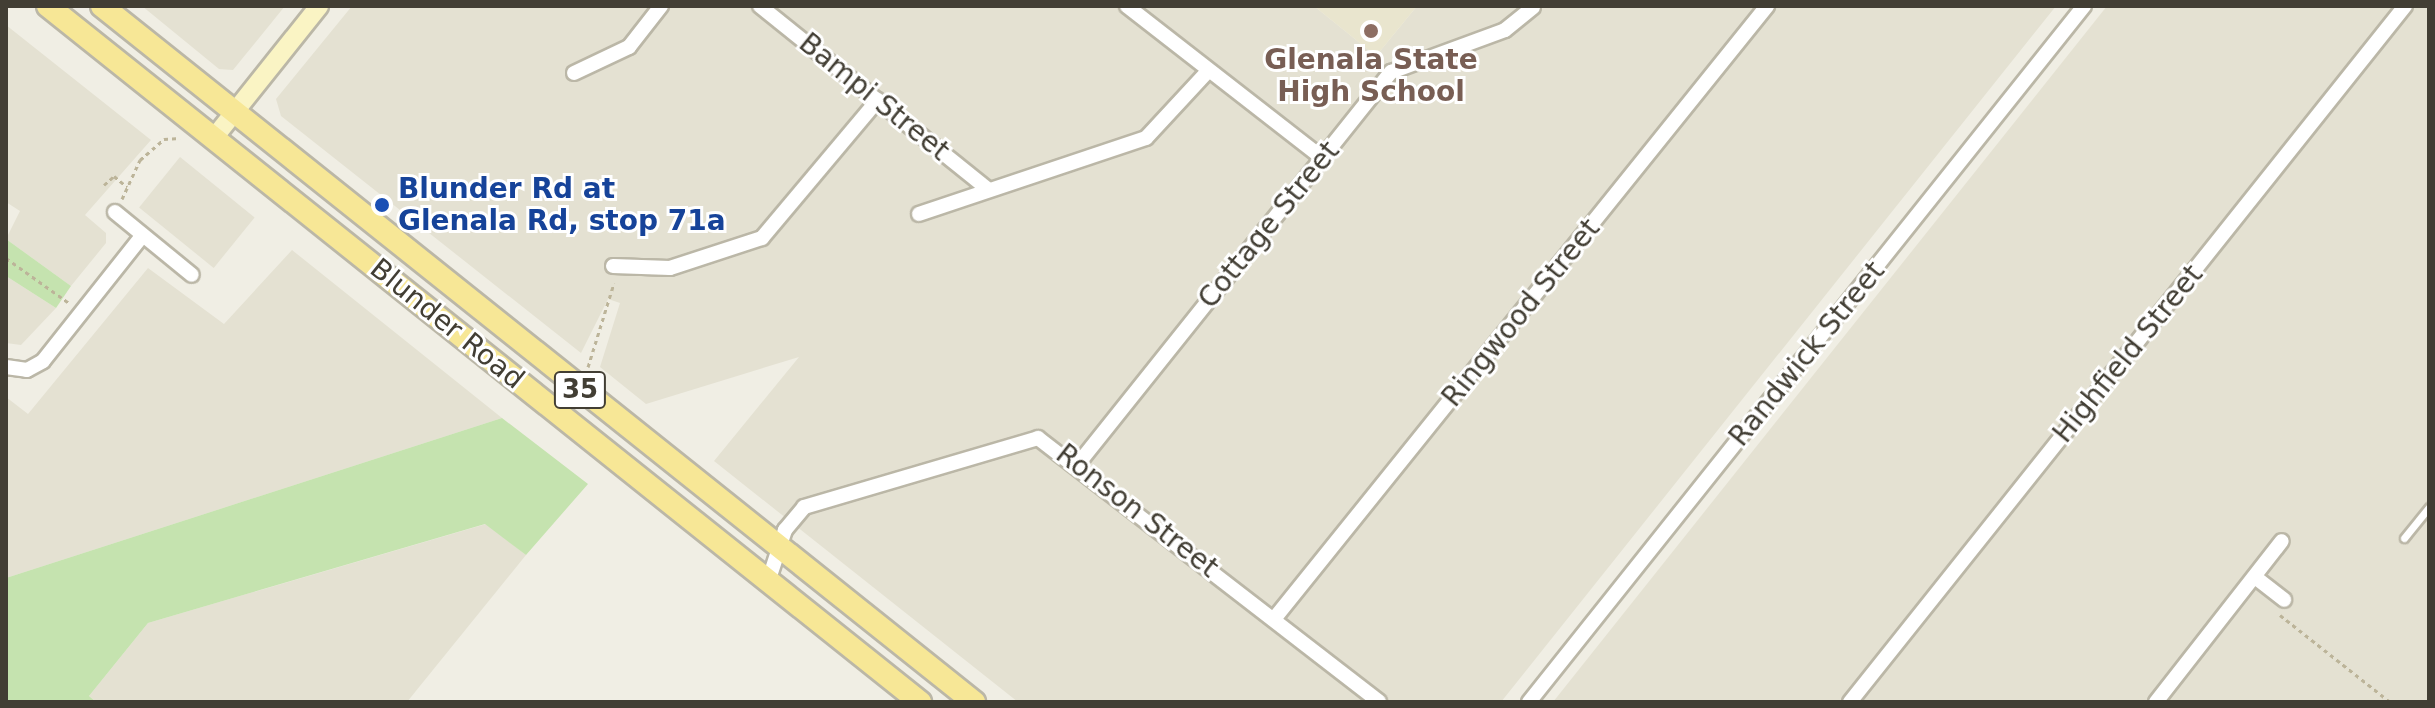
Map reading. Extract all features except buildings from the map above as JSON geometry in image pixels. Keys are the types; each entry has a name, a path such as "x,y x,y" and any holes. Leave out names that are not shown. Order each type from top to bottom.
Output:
{"main road":[{"name":"Blunder Road","path":"48,6 920,702"},
{"name":"Blunder Road","path":"102,6 232,113 974,702"}],"street":[{"path":"213,139 319,6"},
{"path":"574,73 629,47 661,6"},
{"name":"Bampi Street","path":"760,6 988,189"},
{"path":"1127,6 1322,158"},
{"name":"Ringwood Street","path":"1274,619 1767,6"},
{"name":"Randwick Street","path":"1529,702 2084,6"},
{"name":"Highfield Street","path":"1850,702 2405,6"},
{"name":"Cottage Street","path":"1078,464 1391,72 1505,30 1533,7"},
{"path":"919,214 1146,138 1208,71"},
{"path":"613,266 670,268 762,238 878,100"},
{"path":"115,212 192,275"},
{"path":"6,367 35,367 142,236"},
{"name":"Ronson Street","path":"768,582 777,547 804,507 1027,437 1048,442 1078,464 1379,702"},
{"path":"2156,702 2282,541"},
{"path":"2255,577 2284,600"}],"lane":[{"path":"2404,538 2429,507"}],"path":[{"path":"115,212 140,160 164,139 189,132"},
{"path":"104,185 114,176 127,187"},
{"path":"6,258 83,311"},
{"path":"588,367 614,297 613,266"},
{"path":"2270,607 2390,702"}],"shaded area":[{"path":"142,6 285,6 233,70 219,69"},
{"path":"352,6 1314,6 1376,56 1417,6 2056,6 1501,702 1018,702 714,461 799,357 646,404 600,367 620,303 608,299 581,353 281,116 276,99"},
{"name":"Glenala State High School","path":"1314,6 1417,6 1376,56"},
{"path":"2107,6 2429,6 2429,702 1553,702"},
{"path":"6,25 151,140 85,215 106,233 106,243 71,286 6,239 20,211 6,202"},
{"path":"180,157 255,217 214,268 139,208"},
{"path":"292,250 502,418 6,578 6,397 28,414 148,268 224,324"},
{"path":"6,276 56,308 21,345 6,343"},
{"path":"486,524 526,555 407,702 96,702 89,696 148,623"}],"green space":[{"path":"6,239 71,286 56,308 6,276"},
{"path":"502,418 588,484 526,555 485,524 148,623 89,696 96,702 6,702 6,578"}],"place":[{"name":"Glenala State High School","path":"1371,31"},
{"name":"Blunder Rd at Glenala Rd, stop 71a","path":"382,205"}]}
